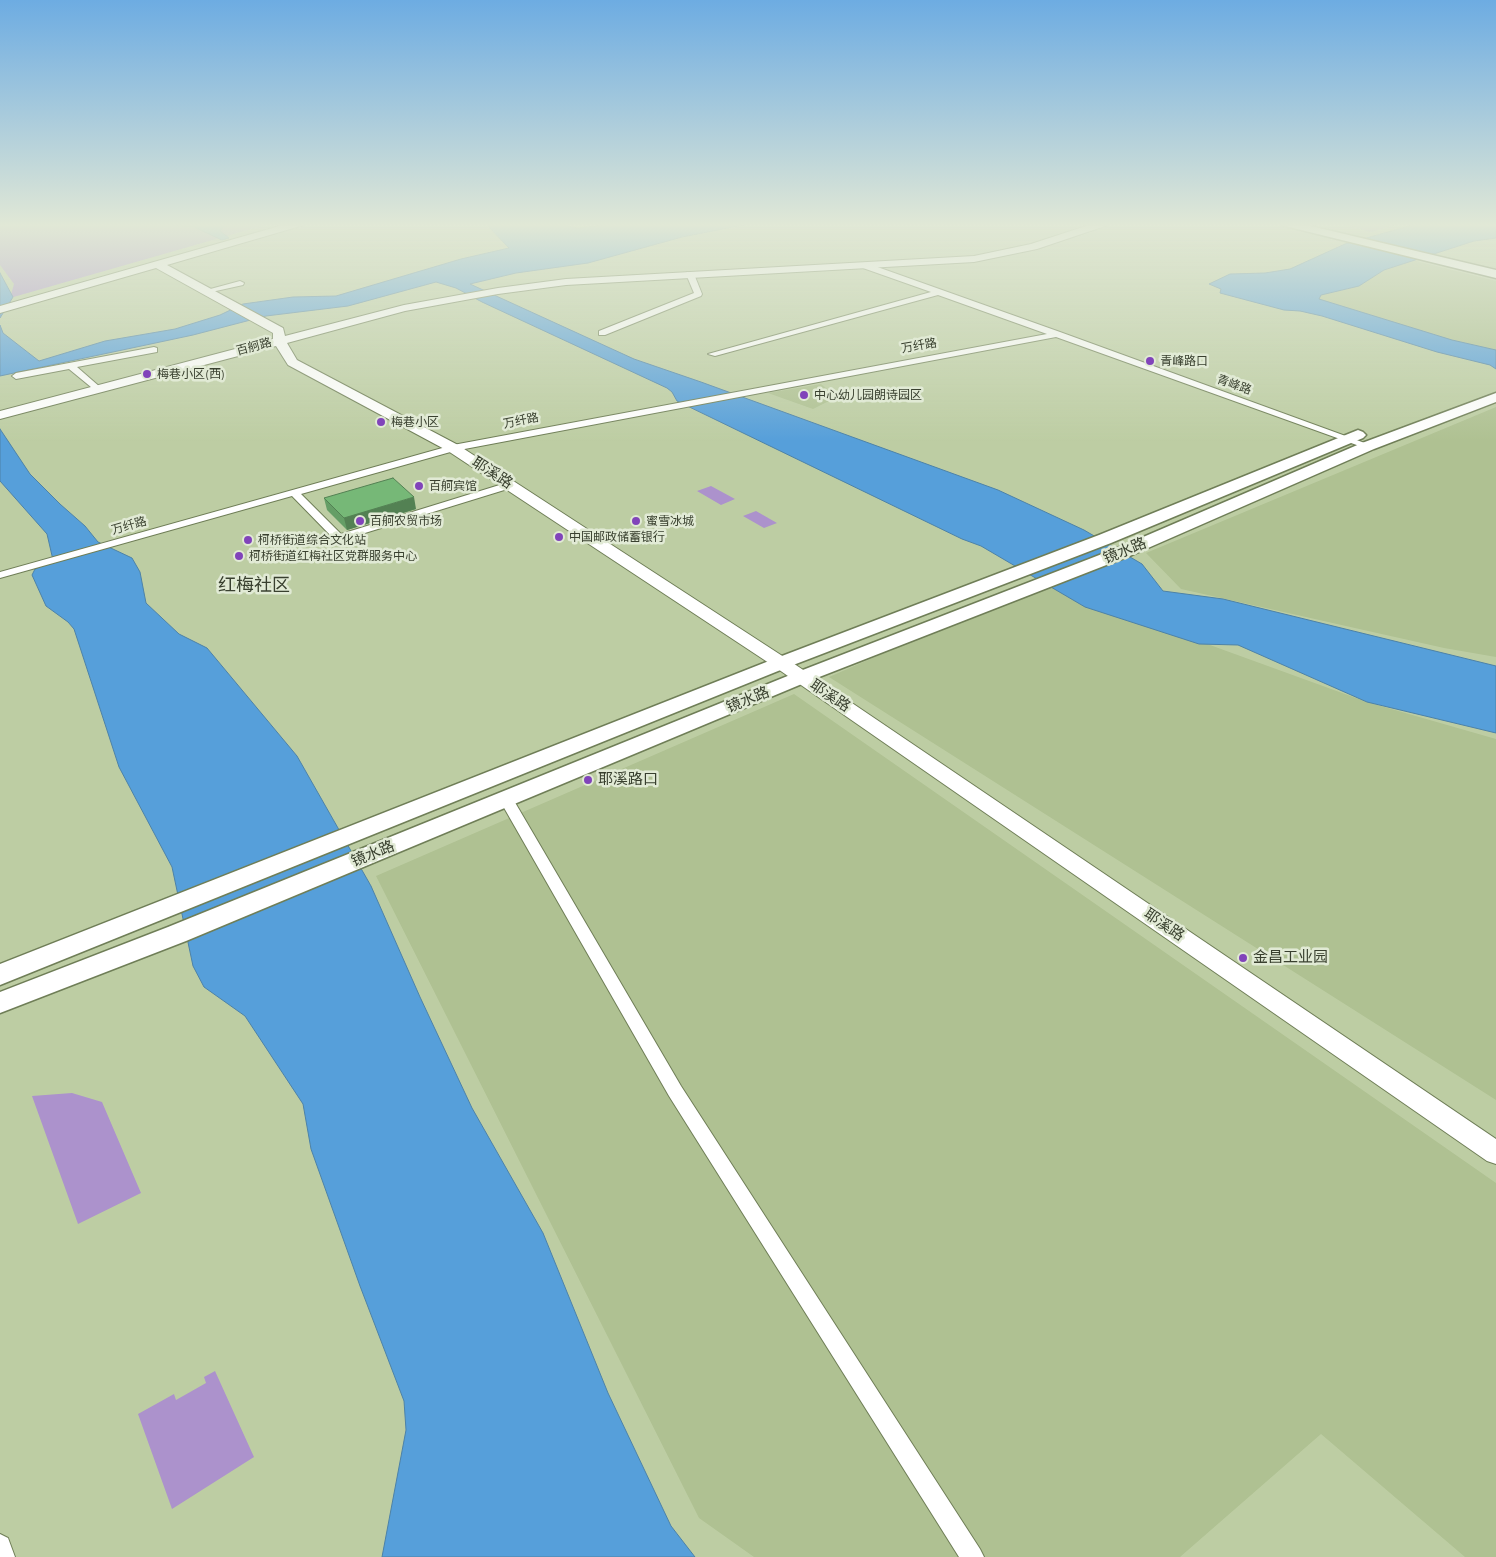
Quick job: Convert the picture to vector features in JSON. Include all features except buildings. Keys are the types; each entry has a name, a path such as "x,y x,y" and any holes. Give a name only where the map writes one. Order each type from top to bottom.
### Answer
{"main road":[{"name":"镜水路","path":"0,975 781,662 1105,539 1347,439 1496,382"},
{"name":"镜水路","path":"0,1003 177,934 802,677 1126,551 1368,446 1496,397"}],"street":[{"path":"0,310 48,296"},
{"name":"耶溪路","path":"215,296 279,331 279,340 292,362 453,448 781,662 1496,1153"},
{"name":"百舸路","path":"0,415 404,308 473,296"},
{"path":"602,333 694,296"},
{"path":"712,354 926,296"},
{"name":"青峰路","path":"949,296 1368,446"},
{"name":"万纤路","path":"0,575 453,448 1057,334"},
{"path":"16,376 154,350"},
{"path":"71,366 97,389"},
{"path":"294,493 338,538 510,485"},
{"path":"506,799 675,1091 972,1557"},
{"path":"0,1546 3,1557"}],"shaded area":[{"path":"1321,296 1496,296 1496,350 1452,340 1318,299"},
{"name":"中心幼儿园朗诗园区","path":"821,384 837,397 813,409 768,393"},
{"path":"1496,407 1496,657 1444,648 1181,589 1146,553"},
{"path":"711,486 735,499 721,505 697,491"},
{"path":"756,511 777,523 764,528 743,516"},
{"path":"1042,584 1367,702 1496,739 1496,1100 829,677"},
{"path":"794,694 1496,1183 1496,1557 1465,1557 1321,1434 1180,1557 754,1557 699,1518 376,876"},
{"path":"72,1093 102,1102 141,1193 78,1224 32,1096"},
{"path":"215,1371 254,1457 172,1509 138,1414 174,1394 176,1400 206,1383 204,1377"}],"water":[{"path":"0,296 12,296 13,297 0,318"},
{"path":"386,296 348,306 266,316 193,335 0,376 0,325 3,333 39,361 105,341 175,329 220,315 243,304 293,297"},
{"path":"470,296 495,296 634,359 998,490 1084,530 1142,564 1163,591 1223,599 1496,666 1496,733 1367,702 1238,645 1199,644 1085,607 981,546 962,539 677,401 672,392 667,388"},
{"path":"1230,296 1321,296 1319,299 1452,340 1496,350 1496,369 1490,365 1437,352 1322,316 1300,311 1284,310"},
{"path":"0,429 30,474 85,526 98,542 132,558 140,572 146,603 179,634 207,648 297,756 371,886 472,1108 543,1233 608,1393 671,1526 695,1557 382,1557 406,1430 404,1401 311,1149 303,1104 245,1016 204,987 193,966 172,867 119,767 74,629 68,622 46,606 32,575 35,569 53,560 47,534 0,481"}],"place":[{"name":"青峰路口","path":"1150,361"},
{"name":"梅巷小区(西)","path":"147,374"},
{"name":"中心幼儿园朗诗园区","path":"804,395"},
{"name":"梅巷小区","path":"381,422"},
{"name":"百舸宾馆","path":"419,486"},
{"name":"百舸农贸市场","path":"360,521"},
{"name":"蜜雪冰城","path":"636,521"},
{"name":"中国邮政储蓄银行","path":"559,537"},
{"name":"柯桥街道综合文化站","path":"248,540"},
{"name":"柯桥街道红梅社区党群服务中心","path":"239,556"},
{"name":"耶溪路口","path":"588,780"},
{"name":"金昌工业园","path":"1243,958"}],"district":[{"name":"红梅社区","path":"254,586"}]}
